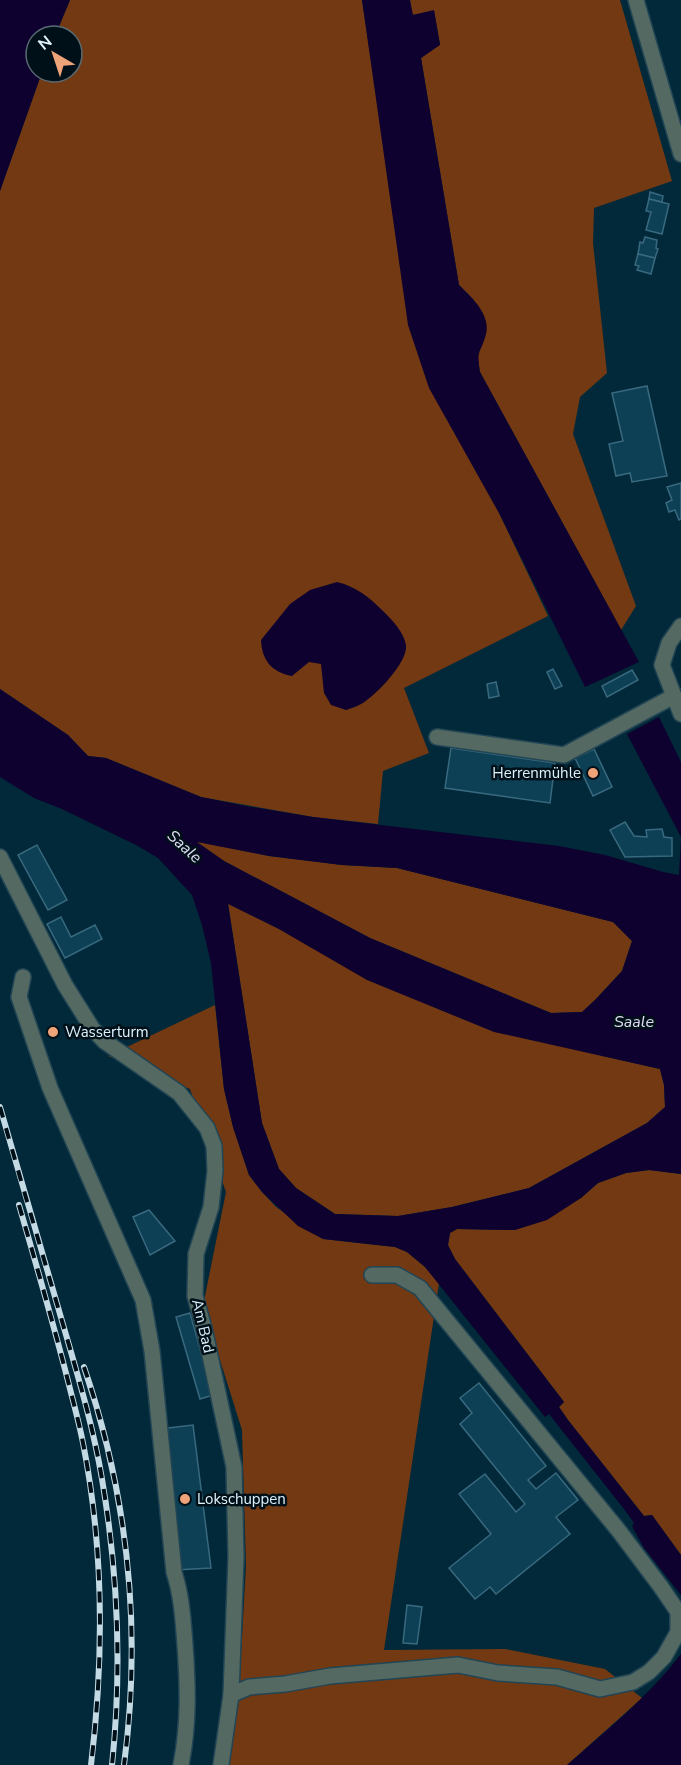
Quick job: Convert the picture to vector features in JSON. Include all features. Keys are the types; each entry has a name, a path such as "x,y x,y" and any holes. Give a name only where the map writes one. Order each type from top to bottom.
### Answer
{"street":[{"path":"636,0 681,154"},
{"path":"681,626 669,643 662,665 681,714"},
{"path":"437,737 564,754 674,696"},
{"name":"Am Bad","path":"0,857 65,985 92,1028 104,1041 179,1093 207,1128 214,1146 215,1171 211,1207 196,1254 195,1296 234,1467 236,1557 231,1695 221,1765"},
{"path":"23,977 19,997 50,1088 143,1300 152,1351 174,1572 182,1596 187,1681 187,1732 181,1765"},
{"path":"231,1695 249,1687 285,1684 330,1676 458,1665 498,1672 557,1677 600,1689 633,1682 649,1672 664,1657 678,1632 678,1612 662,1587 619,1531 420,1288 397,1275 372,1275"}],"shaded area":[{"path":"70,0 362,0 382,134 500,515 548,616 404,688 429,753 383,771 378,824 313,817 201,797 106,758 88,756 68,735 0,689 0,191 38,84 84,84 84,24 60,24"},
{"path":"410,0 620,0 672,181 594,208 593,243 607,373 580,397 573,434 636,606 621,630 480,372 474,300 459,285 421,58 440,44 434,11 412,15"},
{"path":"195,841 269,856 342,865 397,868 613,922 632,941 622,971 582,1012 551,1013 370,938 224,861"},
{"path":"228,903 277,928 582,1051 660,1069 664,1085 665,1107 647,1123 529,1188 452,1207 398,1216 335,1214 296,1188 279,1169 262,1123"},
{"path":"215,1005 224,1089 233,1127 249,1175 262,1192 276,1207 323,1239 395,1247 407,1252 439,1283 384,1650 505,1649 605,1669 642,1698 567,1765 229,1765 239,1690 246,1566 242,1430 203,1306 226,1192 190,1089 108,1056"},
{"path":"649,1170 681,1174 681,1555 652,1515 644,1516 568,1420 559,1407 564,1402 455,1259 448,1245 450,1233 457,1229 515,1230 581,1198 598,1183 626,1173"}],"water":[{"path":"0,0 70,0 60,24 24,24 24,84 38,84 0,191"},
{"path":"362,0 410,0 413,15 434,10 440,45 421,58 459,285 479,306 486,320 486,334 479,355 480,372 639,662 585,687 500,515 429,388 408,325"},
{"path":"337,582 357,590 373,601 397,626 406,645 397,668 376,693 363,703 346,710 331,705 324,693 321,664 309,662 292,676 279,672 266,660 261,640 290,604 310,590"},
{"name":"Saale","path":"0,689 68,735 88,756 106,758 201,797 313,817 559,846 605,855 679,875 681,837 681,1174 649,1170 626,1173 598,1183 581,1198 547,1220 515,1230 457,1229 450,1233 448,1245 455,1259 564,1402 559,1407 568,1420 644,1516 652,1515 681,1555 681,1595 644,1548 632,1526 634,1523 624,1509 549,1414 545,1417 425,1267 407,1252 395,1247 323,1239 298,1226 262,1192 249,1175 233,1127 224,1089 211,963 192,895 158,858 62,809 34,798 0,777","holes":["197,842 269,856 342,865 397,868 613,922 632,941 622,971 582,1012 551,1013 370,938 224,861","228,904 277,928 367,980 494,1032 660,1069 664,1085 665,1107 647,1123 529,1188 452,1207 398,1216 335,1214 296,1188 279,1169 262,1123"]},
{"path":"659,717 681,762 681,837 627,734"},
{"path":"681,1654 681,1765 567,1765 641,1698"}],"building":[{"path":"650,192 663,196 662,202 649,199"},
{"path":"649,199 669,204 662,234 646,230 651,212 646,211"},
{"path":"645,237 657,240 656,248 658,249 655,258 638,254 640,242 643,243"},
{"path":"638,254 655,258 651,274 637,270 639,266 635,265"},
{"path":"647,386 667,476 632,482 630,473 616,476 609,444 623,441 612,393"},
{"path":"681,483 681,519 679,520 675,510 669,512 666,503 672,500 667,487"},
{"path":"553,669 562,686 555,689 547,672"},
{"path":"632,670 638,680 607,697 602,686"},
{"path":"496,682 499,696 489,698 487,684"},
{"path":"451,748 555,763 550,803 445,788"},
{"name":"Herrenmühle","path":"594,749 612,787 593,796 575,758"},
{"path":"625,822 634,836 647,837 646,830 662,829 664,837 672,838 672,856 625,857 610,830"},
{"path":"37,845 67,900 48,910 18,855"},
{"path":"61,917 71,937 95,925 102,939 65,958 47,924"},
{"path":"149,1210 175,1241 150,1255 133,1217"},
{"path":"190,1313 213,1395 200,1399 176,1317"},
{"path":"479,1383 546,1466 528,1480 536,1489 556,1473 578,1500 556,1517 570,1534 496,1594 490,1587 475,1599 449,1568 491,1534 459,1494 485,1474 516,1512 525,1504 460,1424 472,1413 460,1398"},
{"name":"Lokschuppen","path":"193,1425 211,1568 175,1570 160,1429"},
{"path":"407,1605 422,1607 417,1644 403,1643"}],"railway":[{"path":"0,1107 79,1380 102,1479 112,1550 117,1622 117,1693 112,1765"},
{"path":"19,1205 76,1412 90,1483 100,1604 98,1684 91,1765"},
{"path":"84,1367 111,1465 121,1514 127,1564 132,1664 124,1765"}],"place":[{"name":"Herrenmühle","path":"593,773"},
{"name":"Wasserturm","path":"53,1032"},
{"name":"Lokschuppen","path":"185,1499"}]}
